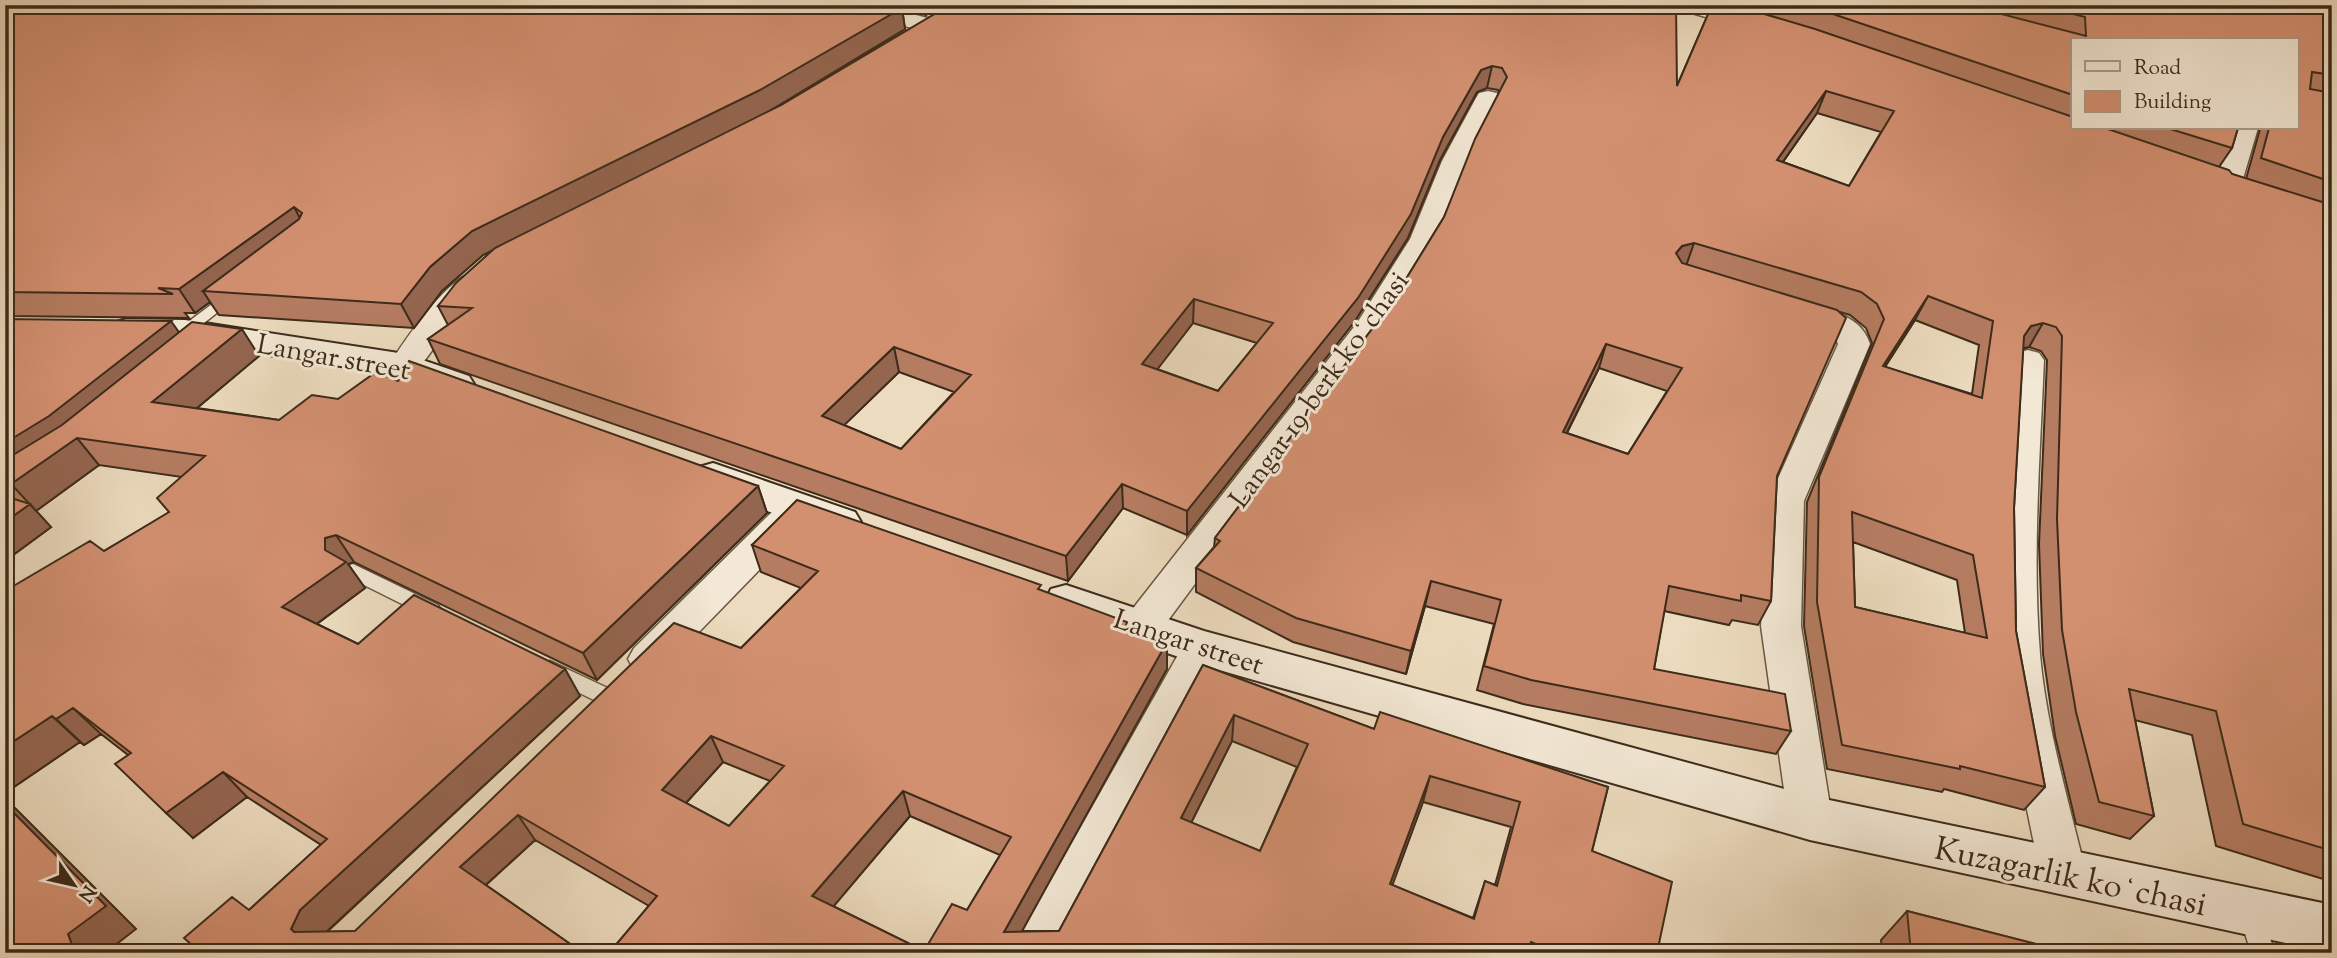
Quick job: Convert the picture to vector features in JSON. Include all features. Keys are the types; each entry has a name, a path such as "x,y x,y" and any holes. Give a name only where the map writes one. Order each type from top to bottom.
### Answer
{"street":[{"path":"851,5 940,19 895,48"},
{"path":"1690,5 1777,32"},
{"name":"Langar 19-berk koʻchasi","path":"1141,627 1369,328 1424,239 1455,161 1488,98"},
{"path":"2227,189 2244,130"},
{"path":"2202,180 2253,198"},
{"path":"405,365 455,299 494,263"},
{"path":"1762,301 1839,325 1853,337 1854,344 1786,500 1781,626 1810,818"},
{"name":"Langar street","path":"88,330 197,339 405,365 495,399"},
{"path":"2028,360 2018,533 2020,655 2039,766 2063,873"},
{"path":"673,463 878,535"},
{"path":"580,726 799,507"},
{"name":"Langar street","path":"1036,590 1202,648 1810,818"},
{"path":"1034,953 1202,648"},
{"name":"Kuzagarlik koʻchasi","path":"1810,818 2063,873 2257,933 2332,930"}],"lane":[{"path":"197,339 240,288"},
{"path":"353,571 450,619"},
{"path":"536,662 609,698"}],"building":[{"path":"5,5 892,5 902,8 760,90 472,231 430,267 401,304 203,291 299,219 302,213 294,207 179,289 158,288 173,294 5,292"},
{"path":"946,5 1676,5 1677,86 1712,5 1734,5 1815,29 2071,116 2071,130 2111,130 2229,170 2232,174 2332,205 2332,851 2243,824 2216,711 2129,689 2154,816 2099,802 2076,712 2062,630 2057,519 2062,336 2056,327 2043,323 2031,326 2024,336 2014,508 2016,631 2045,787 1960,766 1960,769 1842,745 1817,602 1819,477 1884,319 1877,304 1861,292 1694,243 1682,246 1676,253 1682,263 1837,310 1846,318 1777,476 1771,601 1741,595 1741,601 1669,586 1654,669 1785,694 1791,731 1531,680 1484,666 1501,600 1431,581 1411,651 1296,618 1196,568 1220,541 1215,538 1390,305 1444,217 1475,139 1507,77 1502,68 1492,66 1481,70 1443,137 1411,214 1358,298 1187,511 1122,484 1066,556 428,339 472,308 438,306 456,283 495,248 781,105","holes":["1826,91 1894,111 1849,186 1777,160","1928,296 1993,321 1982,398 1883,366","1194,299 1273,323 1218,391 1142,364","1606,344 1682,368 1628,454 1563,432","894,347 971,375 901,449 822,416","1852,512 1973,555 1987,638 1855,607"]},
{"path":"1802,5 1997,5 2001,14 2086,36 2085,17 2039,5 2332,5 2332,75 2312,72 2310,89 2332,93 2332,182 2261,158 2268,130 2298,130 2298,38 2071,38 2071,94"},
{"path":"2174,130 2237,130 2232,148"},
{"path":"5,319 171,321 49,416 5,443"},
{"path":"192,322 242,329 152,402 279,420 312,395 338,399 376,372 398,381 409,361 758,486 583,653 336,535 325,538 325,550 346,562 282,607 358,644 414,595 565,669 300,910 291,929 294,932 355,931 674,623 741,648 818,571 752,545 797,500 1041,585 1038,589 1127,622 1125,629 1167,642 1004,932 1059,931 1203,665 1374,729 1380,712 1608,787 1592,851 1672,882 1657,953 1559,953 1531,942 1527,953 693,953 683,946 677,953 609,953 657,896 518,815 460,867 583,953 201,953 184,938 232,897 249,910 327,839 223,772 166,813 115,764 131,753 73,708 56,719 52,716 5,747 5,591 90,541 104,551 169,512 157,498 205,456 77,438 11,484 5,481 5,460 62,425","holes":["1234,715 1308,744 1260,851 1181,818","711,736 784,766 729,826 662,790","1430,776 1520,802 1497,886 1485,881 1474,919 1390,884","903,791 1011,837 967,910 952,904 924,951 812,896"]},
{"path":"5,496 30,504 5,522"},
{"path":"5,804 106,906 68,934 75,953 5,953"},
{"path":"1907,911 2071,953 1911,953"}]}
